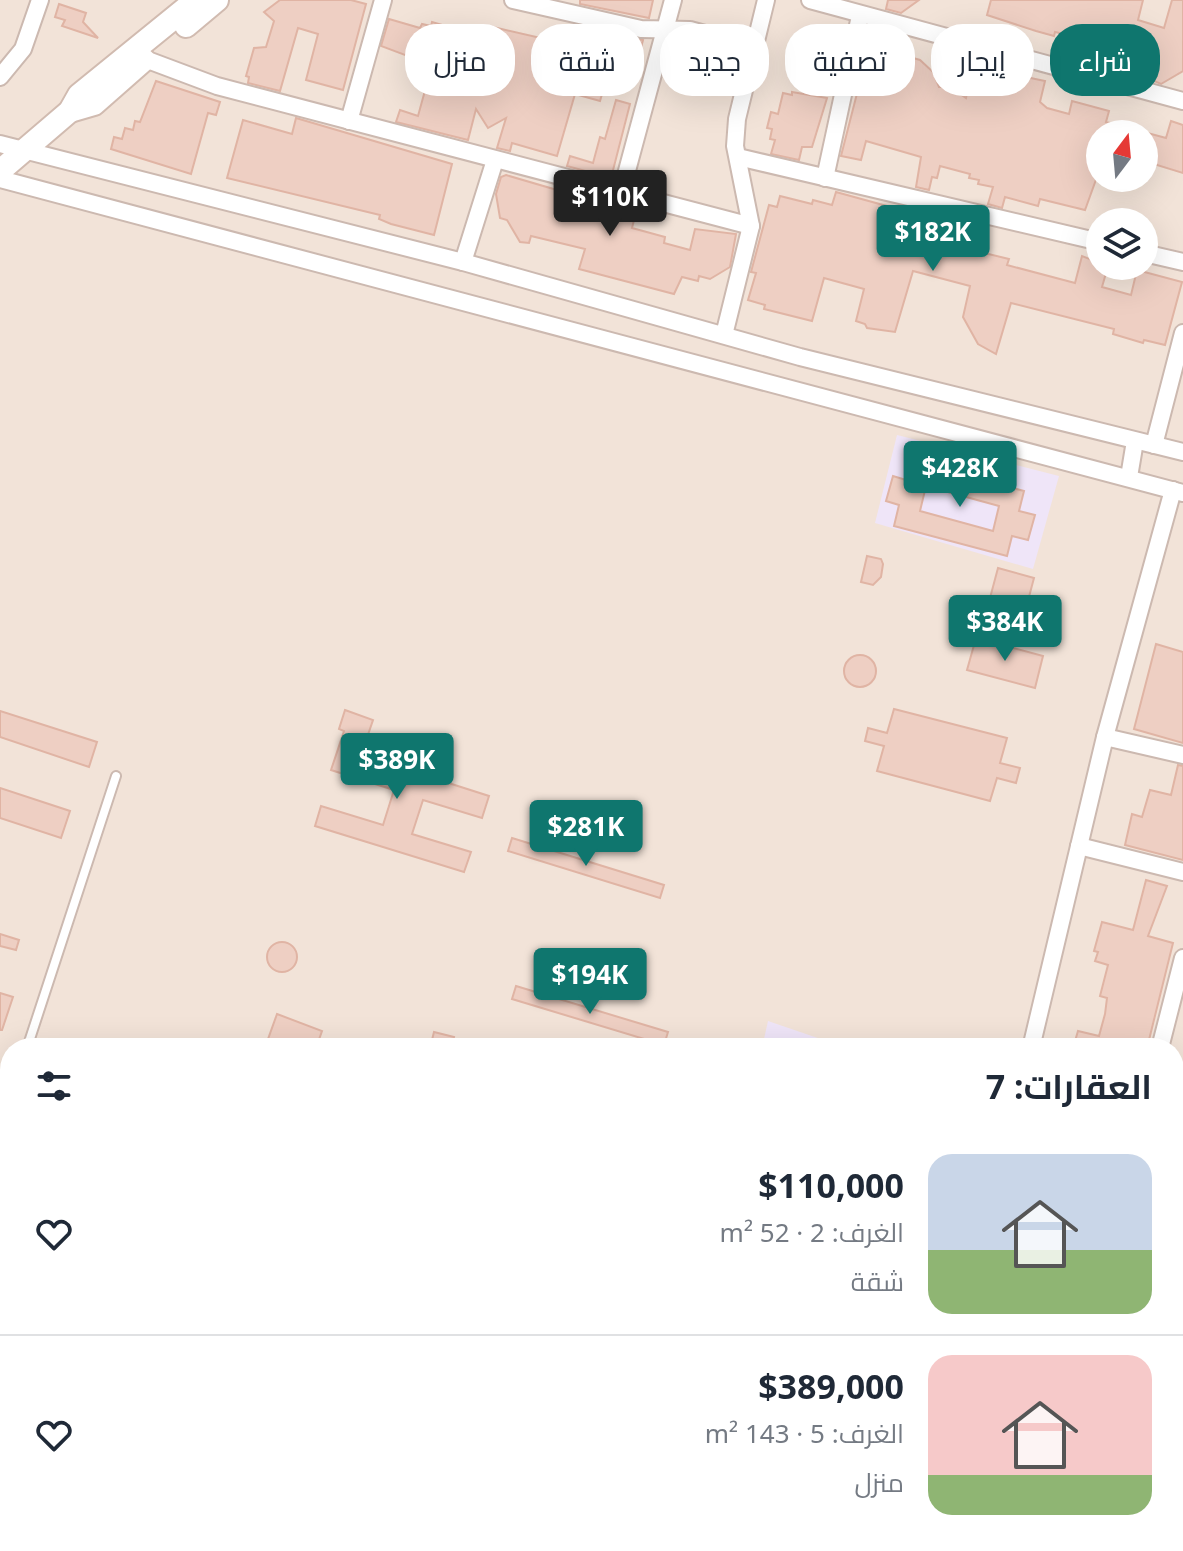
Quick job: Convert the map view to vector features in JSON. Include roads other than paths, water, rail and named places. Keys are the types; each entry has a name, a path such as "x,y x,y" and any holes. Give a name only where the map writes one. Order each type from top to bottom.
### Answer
{"main road":[{"path":"0,171 70,111 79,95 196,0"},
{"path":"70,111 94,104 217,0"}],"street":[{"path":"0,77 23,49 40,0"},
{"path":"349,121 383,0"},
{"path":"513,0 641,29 660,28"},
{"path":"666,24 673,0"},
{"path":"759,24 766,0"},
{"path":"810,0 1183,101"},
{"path":"825,178 860,16"},
{"path":"621,193 660,47"},
{"path":"145,59 181,76 751,226"},
{"path":"724,335 751,226 738,157 737,119 742,96"},
{"path":"0,144 463,262 724,335 1183,452"},
{"path":"738,157 1086,239"},
{"path":"463,262 495,160"},
{"path":"0,179 245,247 1178,491 1105,737 1033,1038"},
{"path":"1158,256 1183,262"},
{"path":"1154,445 1183,333"},
{"path":"1129,477 1135,441"},
{"path":"1105,737 1183,755"},
{"path":"1079,846 1183,872"},
{"path":"1163,1038 1179,988 1183,958"}],"lane":[{"path":"30,1038 116,776"}]}
